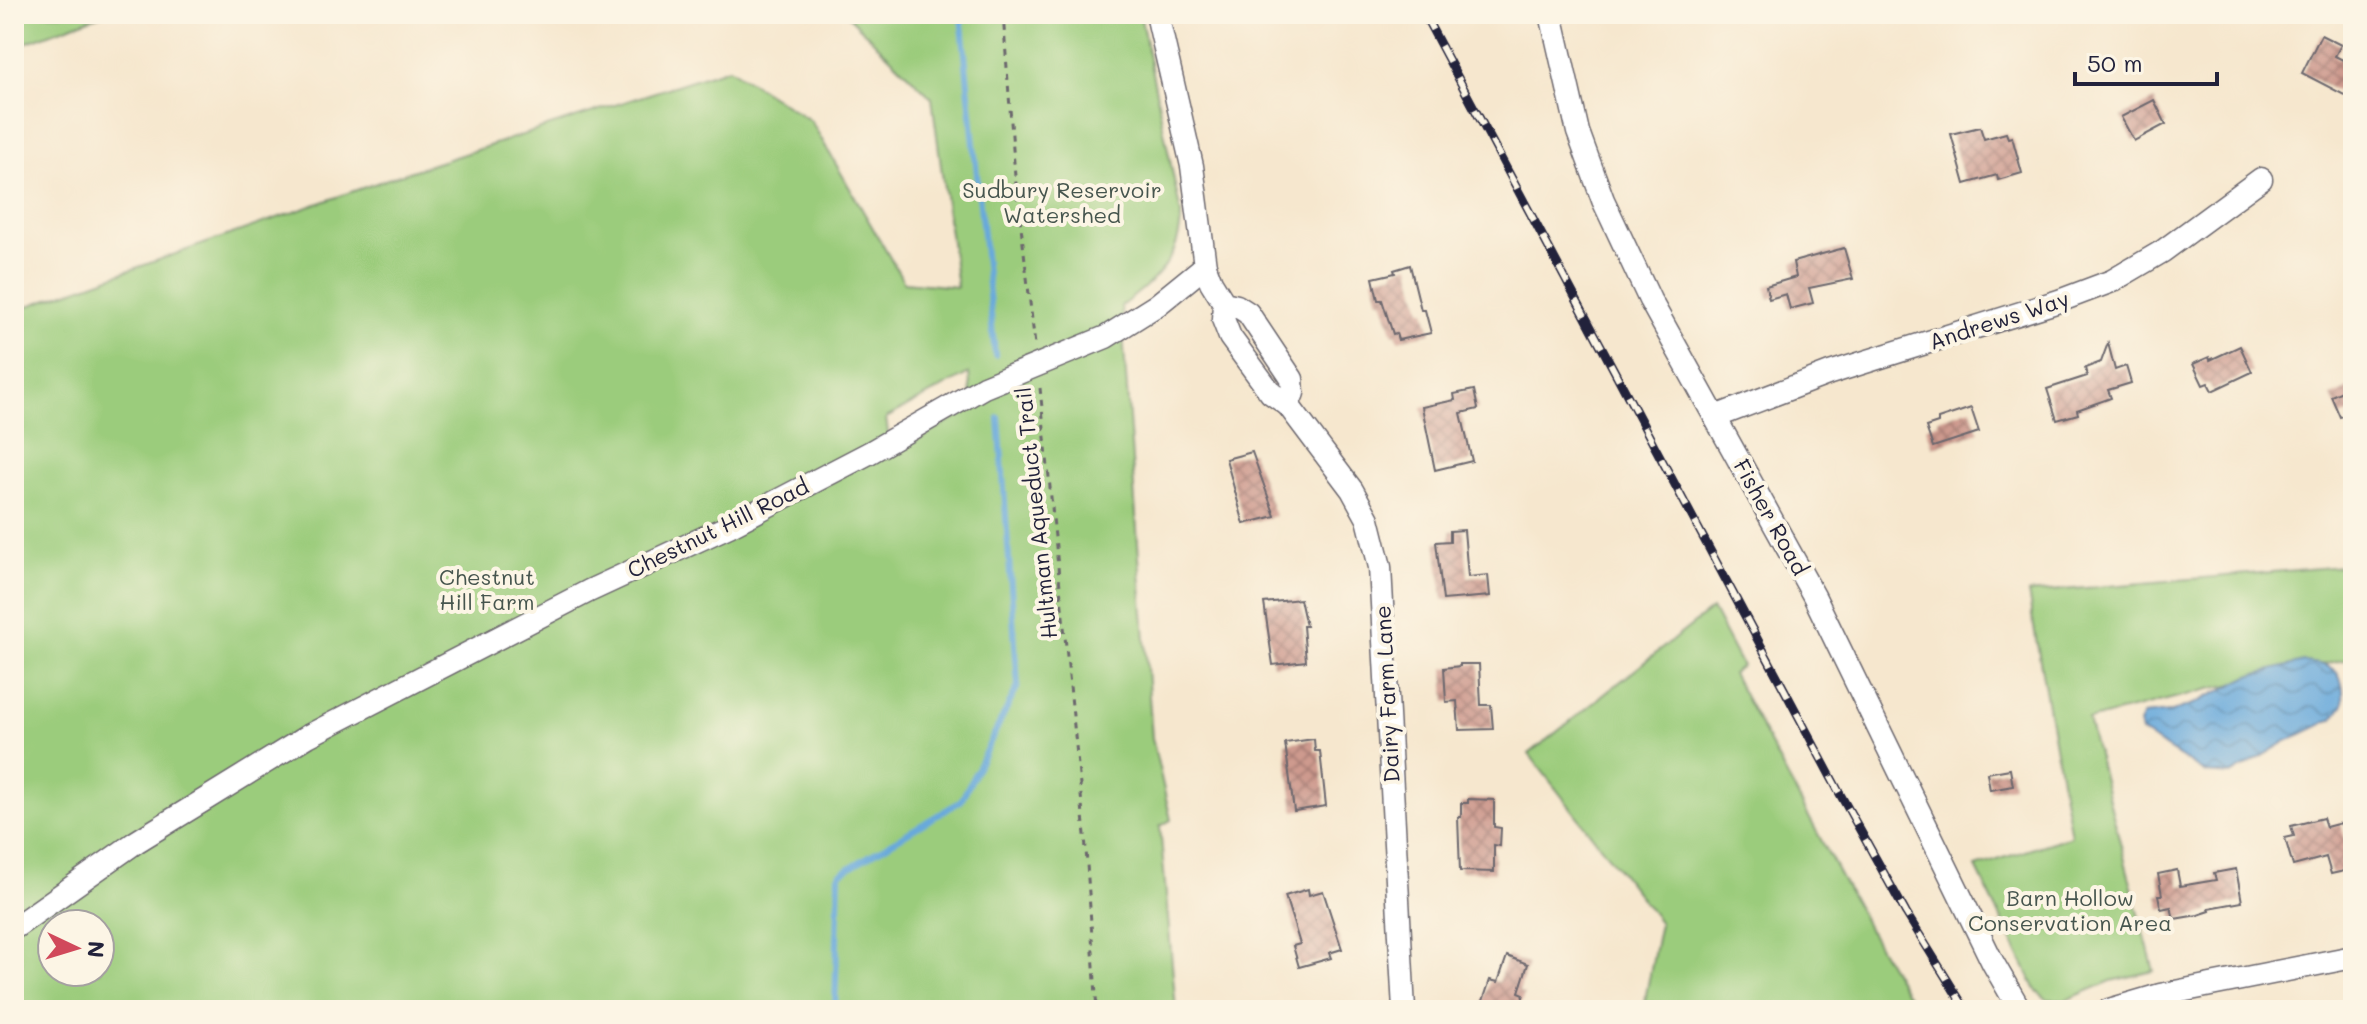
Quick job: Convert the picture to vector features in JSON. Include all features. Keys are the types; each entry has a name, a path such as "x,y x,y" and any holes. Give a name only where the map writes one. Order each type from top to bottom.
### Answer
{"street":[{"path":"1157,14 1194,177 1205,266"},
{"name":"Fisher Road","path":"1551,14 1578,132 1603,200 1650,300 1814,596 1993,963 2020,1010"},
{"name":"Andrews Way","path":"1715,417 1830,373 2088,292 2163,251 2261,179"},
{"name":"Chestnut Hill Road","path":"14,928 136,842 308,736 589,591 743,518 869,453 984,387 1106,337 1157,305 1205,266"},
{"name":"Dairy Farm Lane","path":"1205,266 1224,303 1223,319 1230,337 1271,393 1288,405 1352,490 1368,519 1380,567 1404,1010"},
{"path":"2109,1010 2160,995 2353,957"}],"path":[{"name":"Hultman Aqueduct Trail","path":"1003,14 1015,176 1085,835 1097,1010"}],"green space":[{"path":"14,14 103,14 14,47"},
{"name":"Chestnut Hill Farm","path":"846,14 1140,14 1181,214 1176,244 1164,268 1121,306 1152,738 1171,820 1160,826 1176,1010 14,1010 14,311 399,175 729,68 811,121 904,282 957,287 932,98","holes":["969,373 972,409 891,455 886,418"]},
{"name":"Barn Hollow Conservation Area","path":"2353,565 2353,658 2088,720 2154,971 2111,981 2064,1001 2047,999 2036,990 1976,867 2071,836 2028,593"},
{"path":"1712,609 1742,666 1732,673 1873,937 1916,1010 1643,1010 1660,923 1529,754"}],"water":[{"path":"2303,662 2323,665 2336,672 2342,684 2343,705 2333,719 2287,741 2231,775 2206,773 2141,732 2139,724 2143,715 2170,712 2196,703 2249,676"}],"building":[{"path":"2321,35 2341,45 2335,56 2353,65 2353,88 2348,97 2302,73"},
{"path":"2154,100 2166,124 2134,141 2121,117"},
{"path":"1980,127 1984,139 2006,133 2008,138 2012,137 2022,173 1998,180 1997,175 1965,184 1951,134"},
{"path":"1844,248 1853,279 1809,288 1813,303 1790,309 1786,294 1769,299 1766,286 1796,277 1793,262"},
{"path":"1410,265 1421,310 1425,310 1431,333 1398,340 1396,333 1393,334 1382,300 1378,300 1373,278 1395,273 1394,270"},
{"path":"2108,343 2115,370 2126,366 2131,383 2108,390 2111,398 2057,420 2047,389 2087,376 2085,368 2101,362"},
{"path":"2240,346 2252,372 2212,391 2208,383 2203,385 2193,364"},
{"path":"2353,386 2353,412 2340,417 2331,396"},
{"path":"1474,390 1478,409 1461,413 1472,461 1435,470 1422,407 1455,400 1454,394"},
{"path":"1971,408 1979,432 1933,447 1926,427 1938,423 1938,419"},
{"path":"1252,452 1275,516 1244,524 1226,459"},
{"path":"1464,530 1468,577 1488,575 1490,596 1443,600 1436,542 1450,541 1450,531"},
{"path":"1300,599 1306,626 1303,626 1306,661 1273,665 1264,603"},
{"path":"1479,664 1481,705 1491,705 1493,729 1459,730 1457,701 1446,702 1444,668"},
{"path":"1314,739 1315,751 1320,751 1326,806 1294,811 1285,743"},
{"path":"2010,769 2013,786 1990,790 1987,773"},
{"path":"1468,799 1494,800 1494,827 1501,828 1500,846 1494,845 1494,872 1460,871 1458,817 1461,817 1461,803 1468,803"},
{"path":"2323,818 2326,827 2341,823 2353,869 2331,874 2326,857 2293,866 2285,838 2294,836 2291,826"},
{"path":"2236,869 2242,902 2174,919 2171,907 2161,909 2158,874 2177,870 2180,886 2216,880 2214,873"},
{"path":"1308,889 1309,895 1323,891 1342,949 1329,953 1331,958 1299,967 1293,946 1300,944 1285,896"},
{"path":"1507,956 1528,964 1519,992 1524,994 1519,1010 1484,1010 1482,1004 1490,980 1498,982"}],"waterway":[{"path":"961,14 995,355"},
{"path":"835,1010 839,874 961,801 1018,686 999,418"}],"railway":[{"path":"1424,14 1840,794 1906,913 1966,1010"}],"park label":[{"name":"Sudbury Reservoir Watershed","path":"1062,202"}]}
